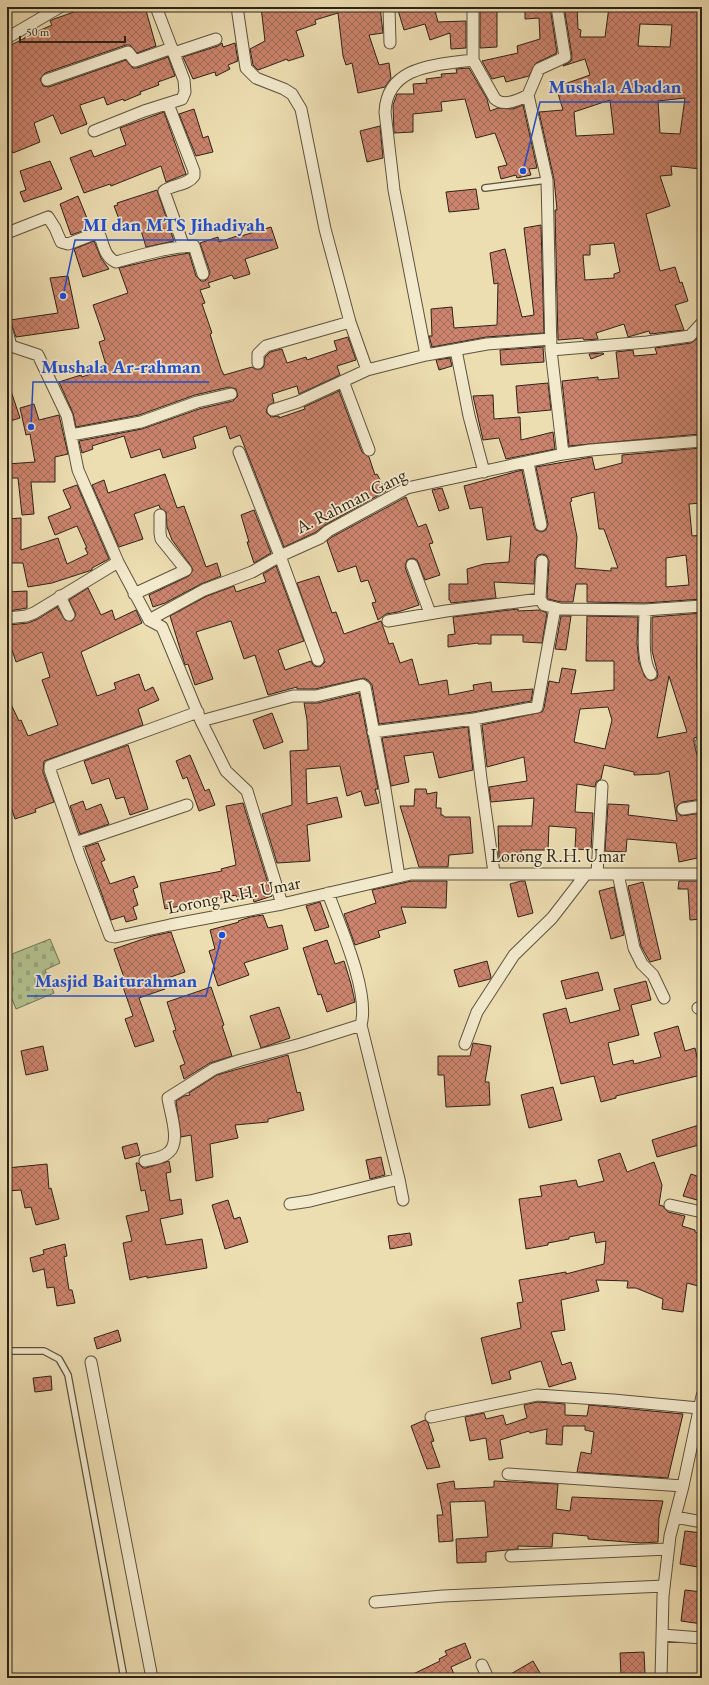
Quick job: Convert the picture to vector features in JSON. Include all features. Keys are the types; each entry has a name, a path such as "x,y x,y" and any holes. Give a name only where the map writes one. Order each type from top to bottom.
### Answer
{"street":[{"path":"7,38 60,7"},
{"path":"94,132 122,119 182,99 185,92 184,80 156,7"},
{"path":"237,7 246,68 256,78 284,89 292,94 301,109 325,229 350,322 366,370"},
{"path":"389,7 390,43"},
{"path":"473,7 473,60 494,99 501,103 515,101 528,95"},
{"path":"557,7 565,57 539,69 528,95 547,180 551,344 563,454"},
{"path":"47,80 128,52 135,62 216,39"},
{"path":"426,355 394,190 385,100 388,92 409,72 427,66 473,60"},
{"path":"168,104 194,171 194,176 190,181 168,189 164,192 184,247"},
{"path":"7,232 48,217 53,223 59,239 63,244 68,244 94,234 100,236 107,255 110,259 116,262 143,254 194,246 203,274"},
{"path":"258,363 258,354 266,346 309,335 350,322"},
{"path":"273,410 298,402 366,370 426,355 487,344 647,342 690,336 702,324"},
{"path":"7,331 9,346 36,354 43,364 67,416 78,470 118,562 149,620 162,628 200,717 226,771 247,791 282,904"},
{"path":"456,350 469,416 484,472"},
{"path":"344,381 369,450"},
{"path":"71,435 140,422 197,402 231,394"},
{"name":"A. Rahman Gang","path":"149,620 204,590 252,572 280,556 320,538 328,531 406,488 528,463 563,454 591,450 702,441"},
{"path":"239,452 280,556 318,660"},
{"path":"528,463 541,525"},
{"path":"134,594 186,570 161,540 160,515"},
{"path":"542,561 540,599 544,605 555,608 645,610 702,606"},
{"path":"7,618 26,616 118,562"},
{"path":"412,565 430,614"},
{"path":"60,596 69,615"},
{"path":"388,621 540,599"},
{"path":"374,732 474,719 537,707 555,608"},
{"path":"645,610 645,659 647,669 651,674"},
{"path":"200,717 294,696 316,696 362,685 365,688 374,732 399,876"},
{"name":"Lorong R.H. Umar","path":"200,717 51,765 50,770 75,843 108,934 112,936 282,904 411,874 702,874"},
{"path":"474,719 494,873"},
{"path":"465,1044 477,1012 514,955 552,918 591,874 602,786"},
{"path":"75,843 187,805"},
{"path":"683,809 702,806"},
{"path":"618,874 634,948 642,964 653,975 664,998"},
{"path":"328,893 358,984 363,1011 361,1025 403,1200"},
{"path":"145,1161 159,1158 169,1153 174,1146 175,1138 168,1098 214,1069 241,1060 302,1044 361,1025"},
{"path":"290,1204 310,1201 399,1179"},
{"path":"670,1205 702,1212"},
{"path":"91,1362 152,1678"},
{"path":"430,1417 537,1395 699,1408"},
{"path":"662,1678 664,1586 668,1549 702,1396"},
{"path":"508,1474 683,1486"},
{"path":"675,1517 702,1522"},
{"path":"511,1556 668,1549"},
{"path":"375,1602 443,1596 664,1586"},
{"path":"662,1635 702,1638"},
{"path":"482,1665 488,1678"}],"lane":[{"path":"485,188 547,180"},
{"path":"7,1351 44,1351 59,1359 68,1375 124,1678"}],"green space":[{"path":"50,939 60,963 45,970 54,993 16,1009 7,986 7,956"}],"building":[{"path":"72,7 145,7 156,46 137,53 130,45 126,45 45,73 40,79 43,86 49,87 126,60 133,68 137,68 168,57 175,76 158,82 159,85 140,92 141,94 124,101 123,99 107,105 104,97 80,105 87,124 61,134 53,115 34,123 40,142 13,153 11,149 7,150 7,47 52,25 50,21 74,12"},
{"path":"261,7 380,7 383,33 369,35 379,65 389,63 391,78 385,87 358,93 352,63 346,65 343,56 338,13 315,20 316,24 296,31 304,56 288,61 287,59 258,70 253,65 250,49 265,41"},
{"path":"397,7 434,7 438,22 466,21 466,48 451,49 450,33 430,40 425,24 404,30"},
{"path":"480,7 497,7 497,47 480,48"},
{"path":"525,7 550,7 557,53 536,63 529,76 506,82 504,76 492,79 482,61 518,53 517,46 540,39 539,18 525,19"},
{"path":"564,7 577,7 578,29 581,30 580,37 605,37 609,7 702,7 702,169 671,166 672,175 660,176 670,206 646,214 660,271 675,267 680,283 682,282 688,301 675,305 684,330 650,334 649,331 628,337 624,324 596,333 598,339 584,340 583,338 558,340 555,210 557,210 554,179 539,112 563,110 556,87 590,75 585,59 563,66 571,61 572,56","holes":["640,24 672,25 670,47 638,46","685,98 680,134 660,133 658,101","610,100 614,134 576,136 574,112","614,243 620,272 614,274 614,278 585,280 583,255 590,255 590,245"]},
{"path":"222,43 223,47 235,43 238,61 228,65 230,69 216,76 215,72 193,79 183,57 218,46"},
{"path":"469,68 487,99 490,111 498,108 513,109 523,105 537,168 529,169 531,175 517,178 516,175 501,179 498,167 507,165 495,133 476,138 465,99 441,102 442,111 413,114 413,132 394,133 393,105 397,94 414,94 413,84 427,83 426,79 442,77 441,74 457,73 456,69"},
{"path":"194,109 203,138 208,136 213,152 196,156 179,114"},
{"path":"164,112 186,174 166,182 161,166 111,186 110,184 84,193 70,158 91,150 94,157 126,145 120,128"},
{"path":"380,126 383,158 367,162 360,131"},
{"path":"50,161 62,189 24,202 20,192 26,190 20,171"},
{"path":"476,189 479,209 449,212 446,192"},
{"path":"157,190 174,241 146,247 140,227 124,232 114,206 118,205 117,203"},
{"path":"78,196 91,228 71,235 60,204"},
{"path":"541,225 544,333 486,337 432,347 429,336 432,336 431,309 452,307 454,328 497,325 498,283 494,284 490,253 505,249 522,317 534,315 524,228"},
{"path":"271,227 278,248 245,259 250,274 234,279 232,275 208,283 210,287 200,290 205,303 202,304 212,333 210,334 221,369 224,375 252,367 255,369 261,369 264,366 265,357 270,352 282,349 287,363 306,357 307,360 337,350 334,341 348,337 356,360 337,366 340,375 299,394 297,386 272,394 274,402 268,406 266,412 271,417 279,416 279,418 305,409 304,407 339,391 362,452 369,457 375,475 377,474 386,491 325,525 316,532 284,547 240,435 230,439 226,426 193,437 196,448 163,458 160,449 131,458 124,436 92,446 93,449 82,453 79,441 142,429 199,409 233,401 238,396 236,389 229,387 195,395 139,415 76,427 73,413 59,382 81,375 82,377 107,368 99,342 105,340 93,305 128,293 119,268 189,253 196,276 201,281 205,281 210,272 200,243 218,237 219,242"},
{"path":"94,241 101,258 109,269 83,277 74,249"},
{"path":"68,276 79,328 16,337 10,320 58,313 50,278"},
{"path":"701,338 702,432 699,432 700,434 569,446 562,381 598,377 598,380 619,378 616,352 633,350 634,356 657,354 655,348 691,343"},
{"path":"543,347 544,362 501,365 500,350"},
{"path":"589,354 604,354 591,359"},
{"path":"450,358 452,366 439,370 436,360"},
{"path":"548,383 551,410 518,413 516,386"},
{"path":"7,385 9,385 20,418 7,422"},
{"path":"493,395 494,419 520,417 521,440 553,432 555,449 506,459 499,438 483,440 473,396"},
{"path":"34,404 39,420 59,415 68,454 55,457 55,482 31,482 34,514 22,515 18,478 7,478 7,464 35,462 30,434 26,435 20,408"},
{"path":"701,448 702,480 699,480 701,503 689,504 692,536 702,535 702,599 645,603 587,602 587,584 576,584 573,602 561,602 548,599 549,561 546,555 542,554 538,555 535,560 534,584 494,582 496,598 451,603 449,600 449,584 468,584 467,569 484,564 509,562 511,536 487,540 482,507 470,509 464,486 522,470 534,526 536,530 542,532 546,530 548,524 536,467 592,457 595,470 622,463 622,455","holes":["594,492 599,529 604,529 618,568 611,568 611,571 575,568 577,537 570,502 572,501 571,498","686,555 689,585 666,587 666,558"]},
{"path":"165,474 177,508 184,506 206,567 217,563 221,576 201,584 165,603 153,607 149,595 189,576 193,570 172,540 167,527 166,512 160,508 159,505 134,514 143,539 119,547 92,485 104,480 108,493"},
{"path":"77,485 109,559 92,568 92,570 52,583 28,587 23,563 8,563 8,519 21,518 21,550 58,538 67,564 88,554 85,548 87,548 77,526 55,535 48,517 71,508 63,490"},
{"path":"442,488 449,508 439,511 432,490"},
{"path":"406,497 418,527 426,524 433,543 429,544 440,575 425,580 417,560 413,558 407,560 405,567 419,605 398,612 386,614 378,620 372,603 376,602 368,580 361,582 356,566 338,572 327,541"},
{"path":"254,510 271,553 254,563 247,542 249,542 241,515"},
{"path":"276,566 304,641 278,650 285,670 311,661 314,666 320,667 325,662 297,583 319,576 332,613 336,612 344,634 381,621 389,644 393,643 400,663 412,659 419,685 447,680 449,695 474,690 473,685 491,682 492,692 533,689 531,701 473,712 379,724 372,685 364,678 315,689 297,689 297,687 268,695 255,655 244,659 231,621 196,632 213,679 195,685 188,664 185,665 170,616 207,596 234,586 236,592 266,582 263,574"},
{"path":"88,588 101,615 112,610 115,620 136,610 142,623 81,652 97,696 116,689 114,683 139,674 145,691 153,687 159,700 138,709 143,725 44,761 43,772 54,802 35,809 36,812 15,819 7,795 7,788 12,787 7,771 7,696 19,721 21,720 28,736 58,725 42,680 50,677 42,652 16,662 12,650 7,651 7,632 10,631 9,625 28,623 38,619 57,607 65,620 72,621 76,615 69,600"},
{"path":"27,591 27,608 9,611 8,592"},
{"path":"518,609 518,611 540,610 547,613 542,643 523,642 523,635 491,635 491,644 478,643 448,647 448,635 455,634 453,617"},
{"path":"702,613 702,645 697,645 697,670 699,670 698,678 702,689 702,736 694,738 694,743 702,774 702,799 682,802 677,806 676,810 681,816 702,813 702,857 679,862 676,843 627,839 626,852 605,851 608,804 629,805 628,815 677,821 669,771 659,774 634,775 634,772 604,765 601,779 596,782 595,787 577,784 575,812 593,813 591,850 575,849 576,828 549,826 548,850 521,850 521,859 499,859 498,826 532,826 534,798 491,802 489,787 527,781 524,757 487,767 482,725 542,712 549,681 559,683 562,668 576,670 571,694 614,690 614,661 586,661 587,616 638,617 637,643 639,662 645,677 651,681 657,678 658,674 652,651 652,617","holes":["669,676 687,732 657,738","608,707 612,720 605,749 574,742 580,709"]},
{"path":"561,616 571,616 566,650 555,649"},
{"path":"359,693 378,789 375,789 379,803 365,806 361,791 347,796 340,766 306,769 307,804 337,797 342,817 307,825 310,861 277,863 262,814 292,805 290,751 308,750 307,720 304,703 318,703"},
{"path":"272,713 283,742 264,749 253,720"},
{"path":"468,727 473,770 439,778 433,752 404,756 409,782 391,786 382,738"},
{"path":"128,745 148,809 130,815 124,797 116,799 109,778 92,784 84,761"},
{"path":"190,755 205,791 209,789 215,805 199,811 187,777 183,779 176,761"},
{"path":"415,789 426,789 427,794 437,792 436,808 441,808 441,815 444,817 470,817 473,853 449,855 448,867 419,867 400,806 414,806"},
{"path":"83,801 86,810 101,804 109,824 80,834 70,806"},
{"path":"243,803 272,896 254,902 252,895 237,899 236,895 165,909 160,883 222,871 221,869 236,865 226,806"},
{"path":"98,843 105,860 101,862 110,884 134,876 138,887 133,889 138,905 133,907 137,919 126,922 124,916 111,920 85,847"},
{"path":"412,881 447,881 446,908 401,907 406,923 378,931 380,937 355,945 344,914 376,903 372,890"},
{"path":"525,881 533,913 518,917 510,884"},
{"path":"679,881 702,881 702,919 690,920 688,889 678,889"},
{"path":"643,882 661,959 650,962 641,946 628,886"},
{"path":"614,887 624,935 611,939 599,891"},
{"path":"320,902 329,927 315,931 306,906"},
{"path":"263,915 268,928 282,925 288,949 244,963 249,975 218,986 209,951 215,949 210,930 239,922 238,921 250,917"},
{"path":"171,932 185,972 162,980 165,989 139,998 154,1041 135,1047 125,1019 133,1016 122,984 126,983 114,949 152,936"},
{"path":"327,940 335,964 344,961 355,1002 327,1012 321,994 318,995 303,948"},
{"path":"487,961 491,977 490,979 459,987 454,970"},
{"path":"598,972 603,990 566,999 561,981"},
{"path":"646,981 651,1000 631,1005 639,1035 608,1043 613,1065 633,1060 634,1064 661,1057 654,1033 678,1026 685,1051 695,1048 701,1075 616,1096 616,1098 601,1102 594,1076 561,1084 543,1014 566,1008 570,1023 620,1010 614,989"},
{"path":"211,987 224,1025 222,1026 232,1056 210,1063 184,1079 180,1066 185,1064 173,1031 176,1030 167,1002"},
{"path":"279,1007 290,1038 261,1048 250,1016"},
{"path":"473,1043 491,1046 485,1082 489,1082 490,1105 446,1107 444,1075 438,1075 438,1056 470,1056"},
{"path":"43,1046 48,1070 26,1075 21,1051"},
{"path":"288,1055 297,1093 300,1092 304,1110 268,1119 268,1122 235,1125 238,1138 210,1144 213,1177 196,1181 191,1135 181,1137 176,1101 184,1096 190,1095 189,1093 217,1075"},
{"path":"553,1087 562,1120 529,1128 521,1095"},
{"path":"702,1124 702,1144 657,1157 652,1140"},
{"path":"137,1143 140,1155 125,1159 122,1147"},
{"path":"620,1153 627,1172 654,1162 662,1185 659,1205 663,1206 668,1212 685,1216 682,1226 702,1234 702,1287 687,1283 683,1312 662,1309 663,1299 636,1288 627,1288 628,1281 596,1280 599,1291 561,1300 565,1330 551,1332 562,1365 571,1362 576,1379 549,1387 541,1361 509,1371 511,1379 492,1384 481,1338 521,1328 517,1303 523,1302 519,1280 566,1272 566,1274 604,1264 606,1241 596,1243 594,1232 569,1237 569,1239 548,1243 548,1245 526,1249 519,1199 542,1196 540,1186 576,1180 578,1187 604,1181 598,1160"},
{"path":"381,1157 385,1175 370,1179 366,1160"},
{"path":"169,1161 171,1172 166,1173 170,1201 181,1199 183,1214 160,1219 166,1245 202,1239 207,1268 147,1278 147,1276 130,1280 123,1243 132,1241 126,1216 149,1211 145,1190 141,1191 136,1163 143,1168 146,1168"},
{"path":"47,1164 49,1189 51,1188 59,1219 36,1225 31,1207 25,1208 21,1190 7,1191 7,1168"},
{"path":"691,1174 702,1178 702,1200 683,1196"},
{"path":"228,1200 234,1219 240,1217 248,1242 225,1249 212,1205"},
{"path":"410,1233 412,1245 390,1249 388,1236"},
{"path":"65,1244 67,1256 64,1257 69,1290 72,1290 75,1303 57,1306 54,1287 47,1288 44,1269 33,1272 30,1258 44,1254 43,1250"},
{"path":"118,1330 121,1341 97,1349 94,1338"},
{"path":"51,1376 52,1390 35,1392 33,1378"},
{"path":"537,1402 565,1404 565,1415 587,1416 589,1405 683,1414 668,1478 577,1472 581,1452 591,1454 594,1432 585,1430 585,1426 563,1426 562,1445 546,1444 547,1429 530,1433 529,1431 500,1440 503,1458 489,1460 486,1438 470,1441 465,1417 484,1413 486,1419 503,1415 506,1425 527,1418 524,1405"},
{"path":"425,1420 428,1423 434,1441 431,1442 440,1467 427,1469 411,1426"},
{"path":"454,1481 455,1489 494,1487 494,1481 558,1484 556,1509 570,1511 572,1497 663,1501 659,1518 658,1542 641,1543 588,1539 588,1536 553,1533 552,1547 518,1546 518,1549 486,1552 486,1562 457,1563 456,1539 488,1537 485,1501 450,1502 453,1541 439,1542 437,1515 443,1515 437,1484"},
{"path":"685,1531 702,1533 698,1567 680,1564"},
{"path":"685,1590 702,1592 702,1624 681,1621"},
{"path":"465,1643 471,1658 451,1667 454,1674 445,1678 405,1678 440,1661 439,1659 447,1655 445,1651"},
{"path":"644,1652 645,1674 621,1675 620,1653"},
{"path":"533,1661 543,1678 504,1678"}],"place":[{"name":"Mushala Abadan","path":"523,171"},
{"name":"MI dan MTS Jihadiyah","path":"63,296"},
{"name":"Mushala Ar-rahman","path":"31,427"},
{"name":"Masjid Baiturahman","path":"222,935"}]}
